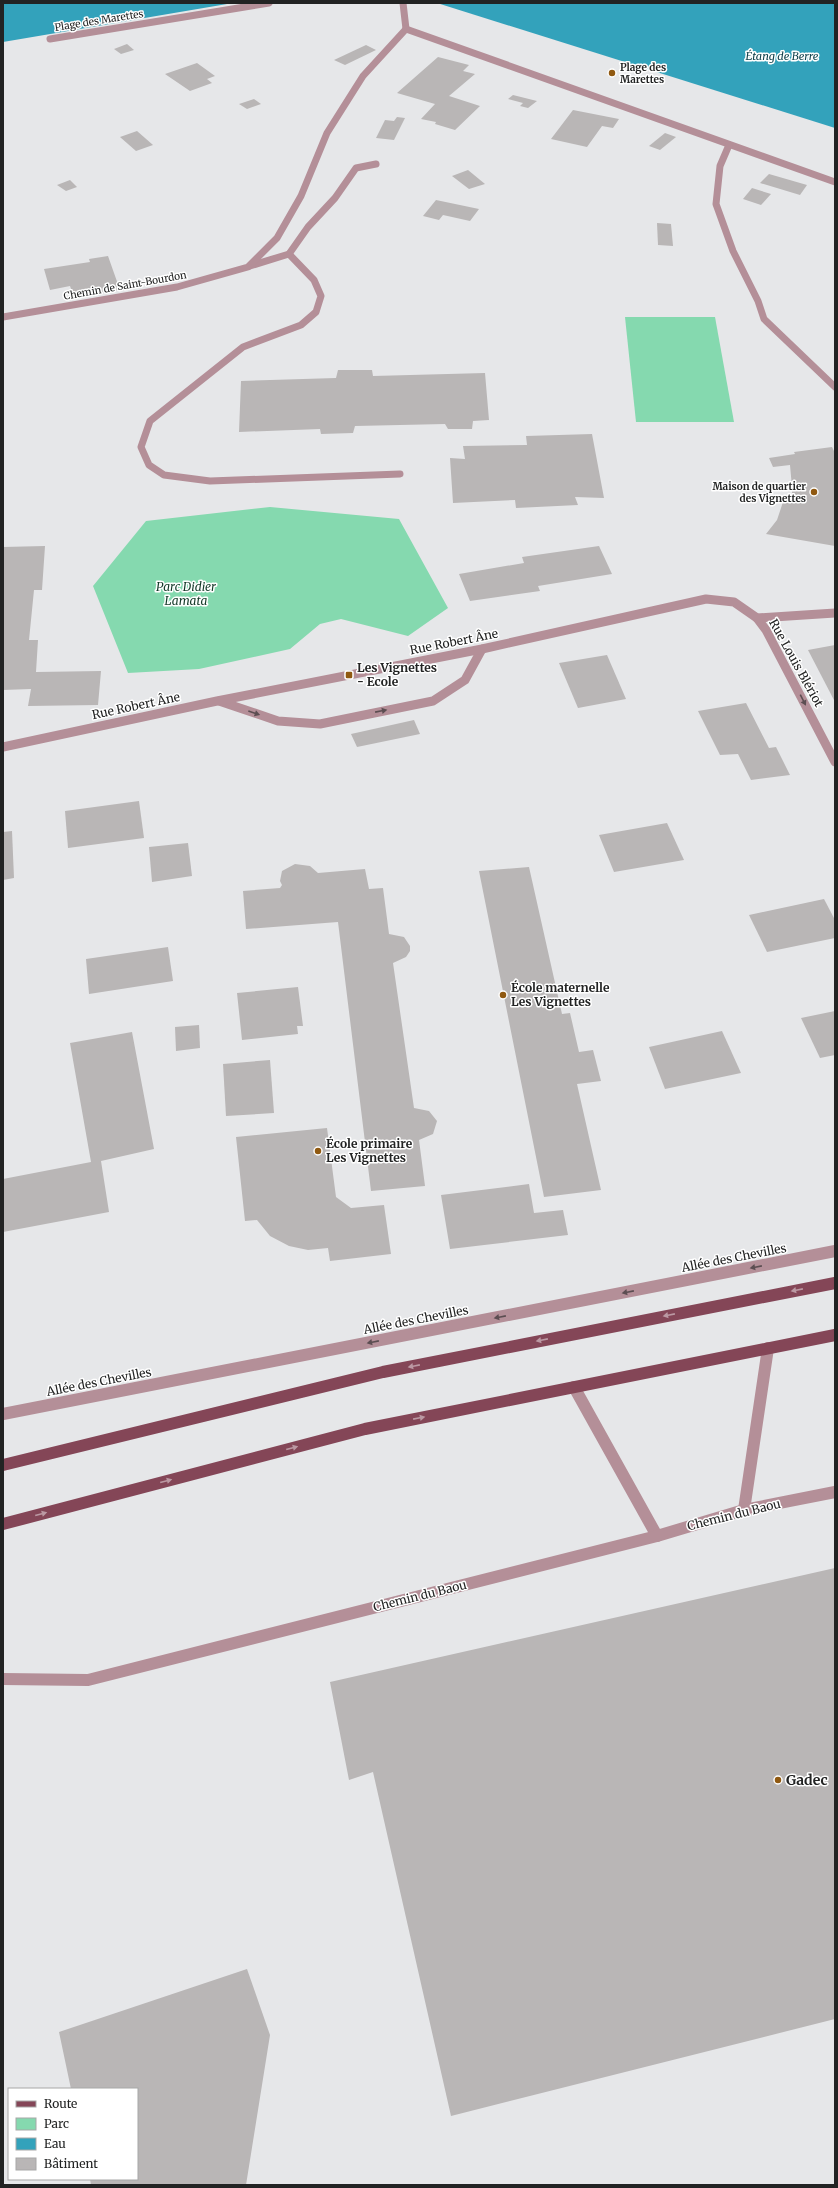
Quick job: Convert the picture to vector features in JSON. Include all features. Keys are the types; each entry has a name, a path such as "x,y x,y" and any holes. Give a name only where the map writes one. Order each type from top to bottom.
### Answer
{"main road":[{"path":"3,1465 384,1372 835,1283"},
{"path":"3,1524 365,1429 835,1335"}],"street":[{"name":"Plage des Marettes","path":"50,38 269,3"},
{"path":"404,3 406,28 589,93 730,146 835,182"},
{"name":"Chemin de Saint-Bourdon","path":"3,317 177,287 248,267 277,238 301,196 327,132 363,76 406,28"},
{"path":"730,146 720,166 716,204 733,251 758,301 764,319 835,386"},
{"path":"248,267 289,254 308,227 335,198 356,168 376,164"},
{"path":"289,254 314,280 321,296 316,312 300,325 243,347 150,421 141,447 149,465 164,475 210,481 400,474"},
{"name":"Rue Robert Âne","path":"3,747 217,701 482,649 706,599 723,599 741,604 757,618"},
{"path":"757,618 835,613"},
{"name":"Rue Louis Blériot","path":"757,618 766,630 835,762"},
{"path":"217,701 278,721 320,724 433,701 465,680 482,649"},
{"name":"Allée des Chevilles","path":"3,1414 835,1251"},
{"path":"744,1510 768,1348"},
{"path":"574,1387 657,1536"},
{"name":"Chemin du Baou","path":"3,1679 88,1680 657,1536 744,1510 835,1492"}],"green space":[{"path":"625,317 715,317 734,422 636,422"},
{"name":"Parc Didier Lamata","path":"270,507 399,519 448,608 408,636 341,619 320,624 290,649 199,669 128,673 93,586 146,521"}],"water":[{"path":"3,3 233,3 3,42"},
{"name":"Étang de Berre","path":"437,3 835,3 835,128"}],"building":[{"path":"127,44 134,50 121,54 114,49"},
{"path":"366,45 376,50 345,65 334,60"},
{"path":"438,57 469,65 463,71 475,74 449,96 480,106 455,130 435,124 436,122 421,119 435,104 397,93"},
{"path":"197,63 215,76 207,79 212,83 190,91 165,74"},
{"path":"513,95 537,101 528,108 520,106 523,103 508,99"},
{"path":"254,99 261,104 247,109 239,104"},
{"path":"573,110 619,119 613,128 602,126 587,147 551,139"},
{"path":"397,117 405,118 394,140 376,138 385,120 394,121"},
{"path":"137,131 153,145 136,151 120,137"},
{"path":"665,133 676,137 660,150 649,146"},
{"path":"468,170 485,184 469,189 452,176"},
{"path":"769,174 807,185 800,195 760,183"},
{"path":"70,180 77,187 66,191 57,185"},
{"path":"752,188 771,194 761,205 743,199"},
{"path":"436,200 479,209 470,221 443,215 439,220 423,216"},
{"path":"657,223 671,224 673,246 658,245"},
{"path":"108,256 120,290 74,297 70,286 50,290 44,269 90,262 89,259"},
{"path":"338,370 372,370 373,376 485,373 489,420 473,421 472,429 448,429 445,424 355,426 353,433 321,434 320,429 239,432 241,381 336,378"},
{"path":"592,434 604,498 575,497 578,505 516,508 515,500 453,503 450,458 465,459 463,446 527,445 526,436"},
{"name":"Maison de quartier des Vignettes","path":"832,447 835,453 835,546 766,534 777,520 784,499 792,499 790,465 773,467 769,458 795,454 794,452"},
{"path":"45,546 42,590 34,590 29,640 38,640 36,672 101,671 98,705 28,706 31,689 3,690 3,547"},
{"path":"599,546 612,574 538,586 540,591 470,601 459,574 524,563 522,557"},
{"path":"835,645 835,702 808,650"},
{"path":"607,655 626,699 578,708 559,663"},
{"path":"746,703 769,748 776,747 790,775 751,780 738,754 720,755 698,711"},
{"path":"414,720 420,734 357,747 351,734"},
{"path":"139,801 144,838 68,848 65,811"},
{"path":"667,823 684,860 614,872 599,835"},
{"path":"12,831 14,878 3,880 3,832"},
{"path":"188,843 192,876 152,882 149,847"},
{"path":"295,864 310,866 318,873 365,869 369,889 383,888 389,934 404,937 410,946 410,951 406,957 393,963 414,1108 429,1111 437,1121 433,1134 419,1140 425,1186 371,1191 338,922 246,929 243,891 280,888 282,885 280,881 282,871"},
{"path":"529,867 562,1014 570,1013 579,1052 593,1050 601,1081 577,1084 601,1190 544,1197 479,871"},
{"path":"824,899 835,920 835,938 767,952 749,915"},
{"path":"168,947 173,981 89,994 86,959"},
{"path":"298,987 303,1026 297,1026 298,1034 242,1040 237,993"},
{"path":"835,1011 835,1055 820,1058 801,1018"},
{"path":"199,1025 200,1048 176,1051 175,1027"},
{"path":"722,1031 741,1073 665,1089 649,1047"},
{"path":"132,1032 154,1149 101,1161 109,1212 3,1232 3,1179 91,1162 70,1043"},
{"path":"270,1060 274,1113 226,1116 223,1064"},
{"path":"327,1128 336,1197 351,1208 384,1205 391,1254 330,1261 328,1248 308,1250 289,1246 270,1236 257,1220 245,1221 236,1137"},
{"path":"529,1184 534,1213 563,1210 568,1235 450,1249 441,1195"},
{"path":"835,1568 835,2019 451,2116 373,1772 349,1780 330,1682"},
{"path":"247,1969 270,2035 246,2185 91,2185 90,2180 138,2180 138,2088 71,2088 59,2032"}],"place":[{"name":"Plage des Marettes","path":"612,73"},
{"name":"Maison de quartier des Vignettes","path":"814,492"},
{"name":"Les Vignettes - Ecole","path":"349,675"},
{"name":"École maternelle Les Vignettes","path":"503,995"},
{"name":"École primaire Les Vignettes","path":"318,1151"},
{"name":"Gadec","path":"778,1780"}]}
